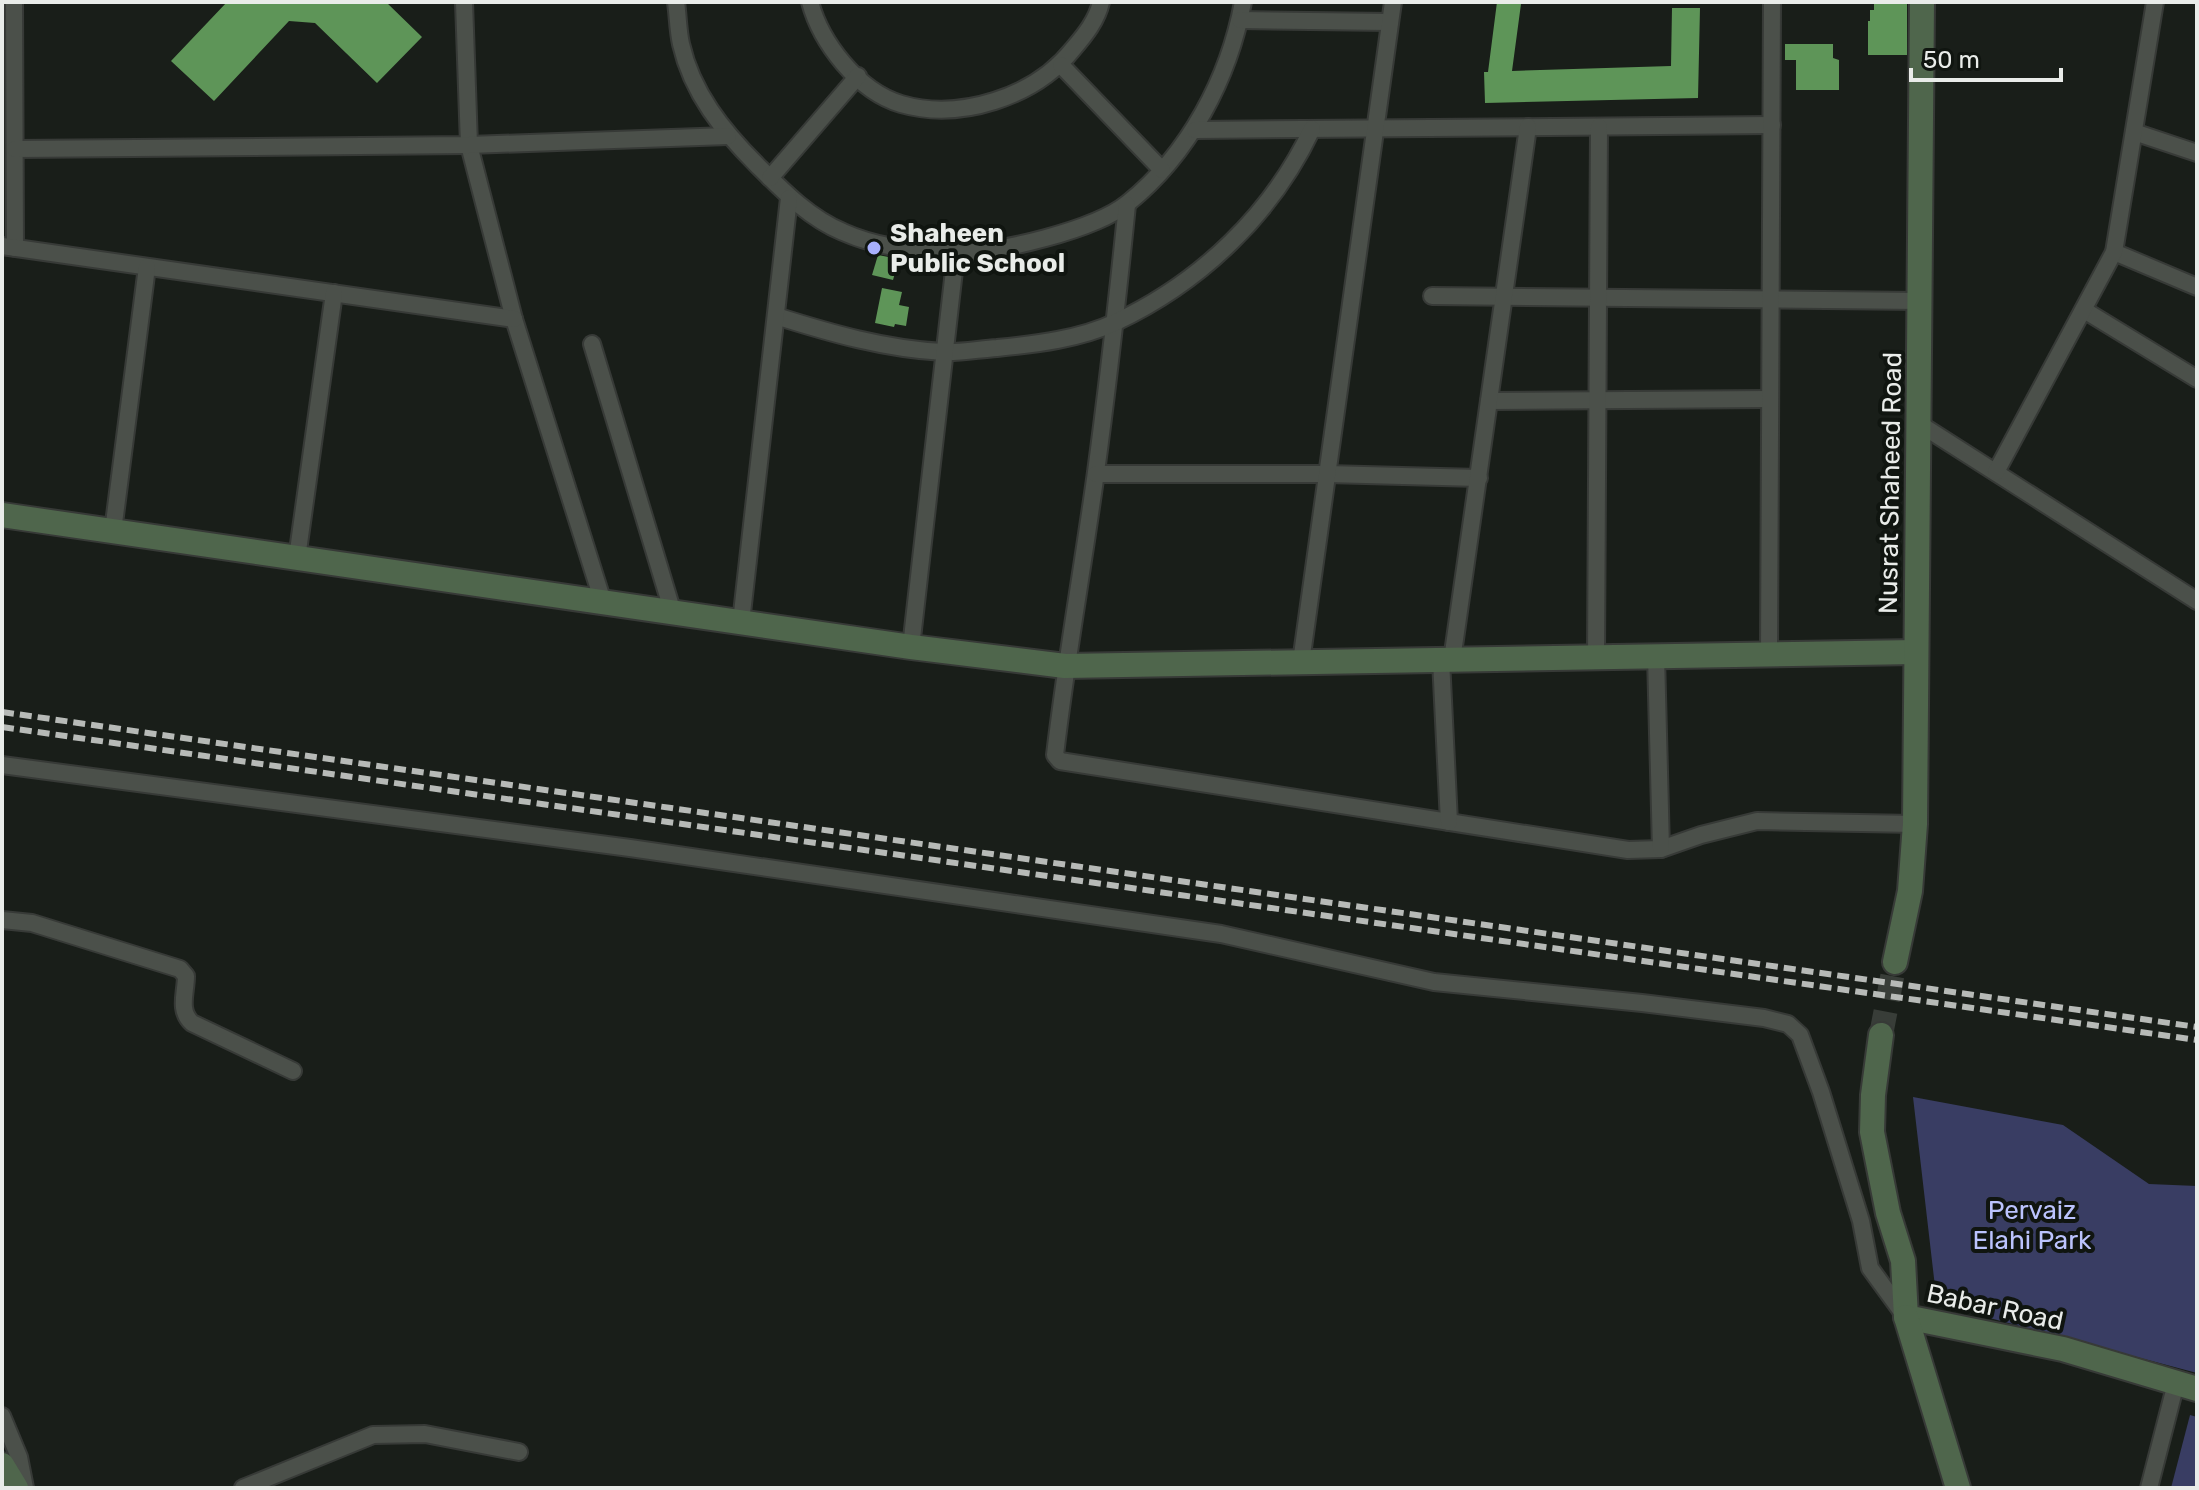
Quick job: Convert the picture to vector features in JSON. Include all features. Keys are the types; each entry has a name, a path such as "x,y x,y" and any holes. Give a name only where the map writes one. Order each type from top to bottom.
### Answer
{"street":[{"path":"14,2 15,149 8,247 514,319"},
{"path":"464,2 469,145 514,319 603,602"},
{"path":"676,2 681,44 698,92 728,136 789,198 840,231 863,239 887,246 956,253 1057,235 1127,205 1162,170 1195,130 1224,67 1243,2"},
{"path":"810,2 814,18 835,54 870,87 899,103 931,109 954,109 1007,97 1061,65 1086,34 1101,2"},
{"path":"1301,662 1393,2"},
{"path":"1769,654 1772,2"},
{"name":"Nusrat Shaheed Road","path":"1895,962 1910,891 1915,824 1922,2"},
{"path":"1996,472 2114,252 2155,2"},
{"path":"1240,20 1390,22"},
{"path":"1061,65 1162,170"},
{"path":"770,178 858,76"},
{"path":"1195,130 1772,125"},
{"path":"1449,822 1446,660 1479,478 1528,127"},
{"path":"1596,657 1599,127"},
{"path":"776,316 855,340 944,353 1037,344 1085,333 1115,322 1193,277 1225,249 1296,164 1312,129"},
{"path":"2134,132 2197,153"},
{"path":"15,149 469,145 728,136"},
{"path":"741,622 789,198"},
{"path":"1127,205 1096,474 1065,666 1055,755 1060,761 1628,850 1661,849 1757,821 1915,824"},
{"path":"2114,252 2197,287"},
{"path":"911,647 956,253"},
{"path":"113,531 147,267"},
{"path":"297,558 334,293"},
{"path":"1432,296 1920,301"},
{"path":"2084,310 2197,379"},
{"path":"592,344 673,613"},
{"path":"1489,401 1770,399"},
{"path":"1918,423 2197,601"},
{"path":"1096,474 1327,474 1479,478"},
{"path":"2,515 911,647 1065,666 1916,652"},
{"path":"1656,656 1661,849"},
{"path":"2,765 614,846 1206,932 1434,982 1642,1003 1764,1018 1788,1024 1800,1035 1821,1092 1861,1221 1870,1268 1906,1317 1958,1488"},
{"path":"2,920 32,923 180,969 186,976 185,1016 192,1023 293,1071"},
{"name":"Babar Road","path":"1881,1035 1873,1095 1872,1132 1888,1213 1903,1261 1906,1317 2063,1349 2186,1386"},
{"path":"2149,1488 2186,1386"},
{"path":"2,1416 19,1457 25,1488"},
{"path":"243,1488 373,1435 425,1434 519,1452"},
{"path":"2,1465 16,1488"}],"green space":[{"name":"Pervaiz Elahi Park","path":"1913,1097 2063,1125 2149,1184 2197,1186 2197,1373 1937,1304"},
{"path":"2190,1415 2197,1417 2197,1488 2171,1488"}],"building":[{"path":"227,2 386,2 422,37 377,83 315,23 289,21 214,101 171,61"},
{"path":"1497,2 1521,4 1512,71 1671,66 1672,8 1700,8 1698,98 1485,103 1484,72 1488,72"},
{"path":"1874,2 1907,2 1907,55 1868,55 1868,21 1870,10 1874,10"},
{"path":"1785,44 1833,44 1833,58 1839,60 1839,90 1796,90 1796,60 1785,60"},
{"path":"878,255 899,259 893,280 872,275"},
{"path":"882,288 902,292 899,305 909,307 906,326 875,323"}],"tunnel":[{"path":"1881,1035 1895,962"}],"railway":[{"path":"2,712 2197,1027"},
{"path":"2,727 2197,1040"}],"place":[{"name":"Shaheen Public School","path":"874,248"}]}
